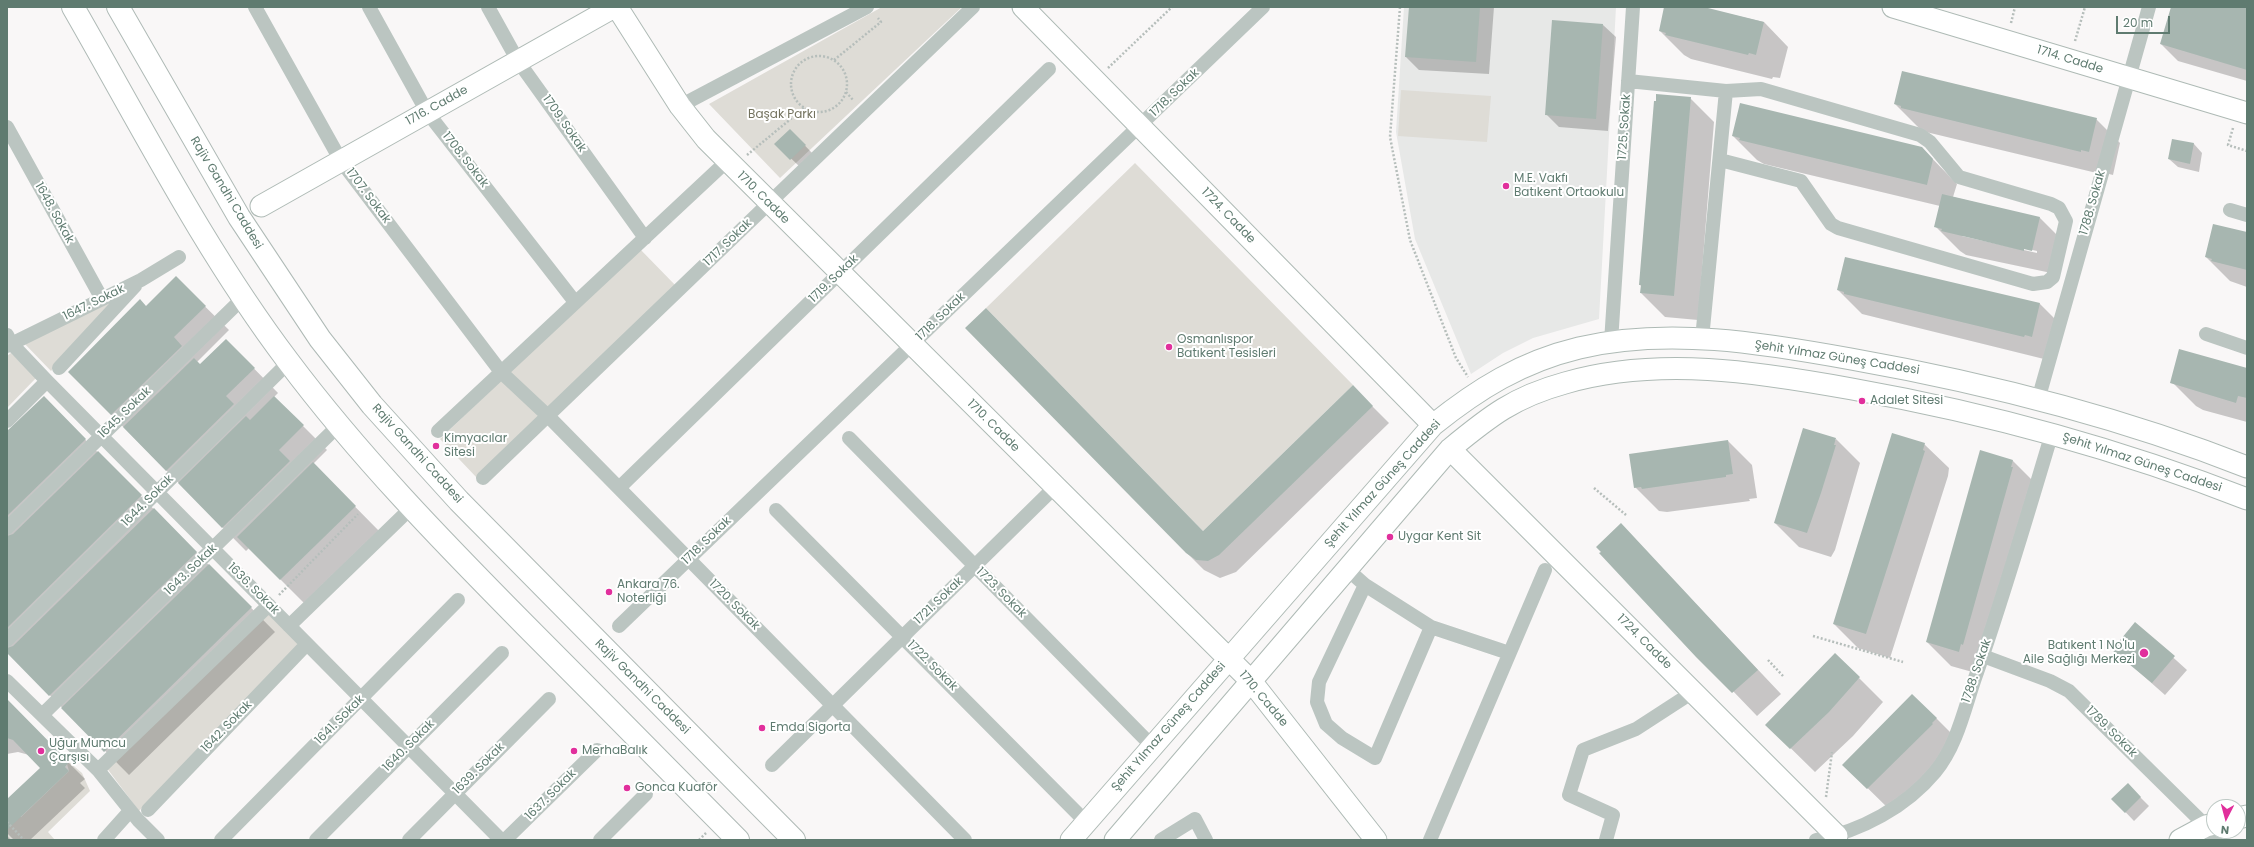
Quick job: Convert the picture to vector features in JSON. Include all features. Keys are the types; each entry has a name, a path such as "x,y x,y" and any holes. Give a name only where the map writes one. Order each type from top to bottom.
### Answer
{"main road":[{"path":"73,7 207,241 243,298 288,362 339,425 412,507 480,579 738,840"},
{"name":"Rajiv Gandhi Caddesi","path":"118,7 248,231 320,338 372,405 459,501 794,840"}],"street":[{"name":"1707. Sokak","path":"255,7 340,161 501,372"},
{"name":"1708. Sokak","path":"369,7 427,112 575,302"},
{"name":"1709. Sokak","path":"488,7 518,61 645,238"},
{"name":"1716. Cadde","path":"261,206 616,7"},
{"name":"1710. Cadde","path":"616,7 680,106 729,164 1251,681 1376,840"},
{"name":"1717. Sokak","path":"483,478 973,7"},
{"name":"1724. Cadde","path":"1023,7 1433,425"},
{"name":"1718. Sokak","path":"618,626 1140,127 1263,7"},
{"name":"1725. Sokak","path":"1611,342 1633,7"},
{"name":"1714. Cadde","path":"1893,7 2242,111"},
{"name":"1788. Sokak","path":"2038,400 2149,7"},
{"path":"680,106 870,10"},
{"name":"1719. Sokak","path":"619,488 1049,69"},
{"path":"1628,81 1726,91 1761,89 1920,135 1930,142 1959,177 2052,204 2059,208 2066,221 2053,277 2047,282 2033,284 1838,228 1831,224 1801,181 1720,160"},
{"path":"1702,340 1726,91"},
{"name":"1648. Sokak","path":"7,127 102,299"},
{"path":"438,431 575,302 729,164"},
{"path":"2230,210 2247,215"},
{"name":"1647. Sokak","path":"8,341 141,280 179,257"},
{"path":"59,368 141,280"},
{"name":"1645. Sokak","path":"7,528 243,298"},
{"path":"2206,334 2247,348"},
{"name":"Şehit Yılmaz Güneş Caddesi","path":"1071,840 1433,425 1476,391 1519,368 1539,360 1581,348 1611,342 1660,339 1702,340 1805,350 1925,372 2038,400 2146,431 2247,467"},
{"name":"1636. Sokak","path":"8,341 501,840"},
{"name":"1644. Sokak","path":"7,640 288,362"},
{"name":"Şehit Yılmaz Güneş Caddesi","path":"1115,840 1450,449 1506,405 1565,382 1597,375 1659,369 1725,372 1798,379 1926,402 2052,433 2139,459 2247,499"},
{"name":"1720. Sokak","path":"501,372 548,416 966,840"},
{"path":"7,421 47,381"},
{"name":"1643. Sokak","path":"42,716 339,425"},
{"name":"1788. Sokak","path":"1830,834 1894,808 1908,798 1936,771 1954,740 1983,656 2052,433"},
{"name":"1723. Sokak","path":"849,438 1152,747"},
{"name":"1724. Cadde","path":"1450,449 1693,692 1830,834"},
{"name":"1721. Sokak","path":"772,765 1055,487"},
{"path":"289,626 412,507"},
{"name":"1722. Sokak","path":"776,510 1087,822"},
{"path":"1347,569 1365,585 1431,627 1509,653"},
{"path":"1430,840 1545,570"},
{"path":"1365,585 1319,682 1317,702 1326,724 1342,738 1375,758 1431,627"},
{"name":"1641. Sokak","path":"221,840 458,600"},
{"path":"98,770 269,605"},
{"name":"1642. Sokak","path":"148,810 307,644"},
{"name":"1640. Sokak","path":"316,840 502,653"},
{"name":"1789. Sokak","path":"1983,656 2050,681 2069,691 2206,824"},
{"path":"7,681 98,770 130,811 158,840"},
{"path":"1606,840 1612,816 1608,812 1570,795 1582,750 1636,729 1693,692"},
{"name":"1639. Sokak","path":"409,840 549,699"},
{"name":"1637. Sokak","path":"505,840 597,750"},
{"path":"600,840 646,794"},
{"path":"104,840 130,811"},
{"path":"1162,840 1195,820 1206,840"},
{"path":"2180,840 2206,832"}],"path":[{"path":"1095,81 1172,7"},
{"path":"1400,7 1390,137 1409,233 1456,358 1476,391"},
{"path":"2070,60 2085,7"},
{"path":"834,60 881,22 870,10"},
{"path":"825,56 834,60 841,66 846,75 848,85 844,98 830,110 812,112 804,108 797,102 792,93 791,83 793,73 806,59 825,56"},
{"path":"729,164 804,108"},
{"path":"2242,111 2228,145 2247,151"},
{"path":"1594,488 1626,515"},
{"path":"269,605 358,514"},
{"path":"1813,636 1903,662"},
{"path":"1768,660 1784,676"},
{"path":"1830,834 1832,752"},
{"path":"7,822 24,840"}],"shaded area":[{"name":"M.E. Vakfı Batıkent Ortaokulu","path":"1404,7 1616,7 1599,319 1533,338 1503,353 1471,374 1415,239 1396,132"}],"green space":[{"name":"Başak Parkı","path":"882,7 962,7 780,178 709,104"},
{"path":"1401,90 1491,96 1487,142 1398,136"},
{"name":"Osmanlıspor Batıkent Tesisleri","path":"1135,163 1353,385 1203,531 986,308"},
{"path":"639,248 677,287 477,478 440,439"},
{"path":"122,294 51,371 22,341"},
{"path":"11,353 36,378 7,408 7,356"},
{"path":"267,613 299,644 139,811 106,767"},
{"path":"69,762 82,773 90,791 48,832 55,840 7,840 7,804 21,817 69,771 67,764"}],"building":[{"path":"1409,7 1480,7 1476,62 1405,57"},
{"path":"1664,7 1704,7 1764,22 1756,55 1749,53 1748,55 1665,35 1666,33 1659,31"},
{"path":"2171,7 2247,7 2247,70 2160,44"},
{"path":"1552,20 1603,24 1596,119 1545,115"},
{"path":"1902,71 2097,118 2089,152 2081,150 2081,152 1901,108 1901,106 1894,104"},
{"path":"1656,94 1691,97 1674,296 1640,293 1641,285 1639,285 1654,101 1656,101"},
{"path":"1740,103 1922,147 1933,159 1927,185 1739,140 1740,138 1732,136"},
{"path":"790,129 806,145 790,160 774,144"},
{"path":"2172,139 2194,143 2190,164 2168,159"},
{"path":"1942,194 2040,217 2032,251 2024,249 2024,251 1941,231 1942,229 1934,227"},
{"path":"2213,224 2247,232 2247,270 2211,261 2212,259 2205,257"},
{"path":"1845,257 2040,303 2032,337 2025,335 2024,337 1844,294 1844,292 1837,290"},
{"path":"176,276 206,306 174,337 182,346 111,415 68,372 140,299 146,306"},
{"path":"986,308 1203,531 1353,385 1373,406 1219,555 1208,561 1196,560 1186,553 965,328"},
{"path":"226,339 255,368 226,396 234,404 166,471 123,427 194,358 200,364"},
{"path":"2179,349 2247,368 2247,398 2238,396 2236,403 2170,383"},
{"path":"44,396 86,439 7,516 7,431"},
{"path":"274,396 304,425 279,450 290,461 222,528 178,483 246,416 250,420"},
{"path":"1803,428 1836,438 1834,445 1836,445 1807,533 1774,523"},
{"path":"1892,433 1925,443 1923,450 1925,451 1866,634 1833,624"},
{"path":"1728,440 1733,474 1726,475 1726,477 1642,489 1641,487 1634,488 1629,454"},
{"path":"1980,450 2013,460 2011,467 2013,467 1963,645 1961,644 1959,652 1926,642"},
{"path":"98,451 142,495 7,628 7,536 13,534"},
{"path":"313,462 356,506 280,580 237,537"},
{"path":"154,508 197,552 49,696 7,653 7,648 13,646"},
{"path":"1621,523 1758,670 1732,693 1696,657 1599,553 1601,552 1596,547"},
{"path":"209,564 252,607 104,752 61,708"},
{"name":"Batıkent 1 No'lu Aile Sağlığı Merkezi","path":"2135,622 2175,656 2152,683 2112,650"},
{"path":"1835,653 1860,677 1829,712 1790,749 1765,725"},
{"path":"1912,694 1937,718 1932,723 1933,724 1867,789 1842,765"},
{"name":"Uğur Mumcu Çarşısı","path":"7,699 69,762 65,767 69,771 7,830 7,799 40,768 13,740 7,738"},
{"path":"2128,783 2141,797 2125,813 2111,799"}],"place":[{"name":"M.E. Vakfı Batıkent Ortaokulu","path":"1506,186"},
{"name":"Osmanlıspor Batıkent Tesisleri","path":"1169,347"},
{"name":"Adalet Sitesi","path":"1862,401"},
{"name":"Kimyacılar Sitesi","path":"436,446"},
{"name":"Uygar Kent Sit","path":"1390,537"},
{"name":"Ankara 76. Noterliği","path":"609,592"},
{"name":"Batıkent 1 No'lu Aile Sağlığı Merkezi","path":"2144,653"},
{"name":"Emda Sigorta","path":"762,728"},
{"name":"Uğur Mumcu Çarşısı","path":"41,751"},
{"name":"MerhaBalık","path":"574,751"},
{"name":"Gonca Kuaför","path":"627,788"}]}
